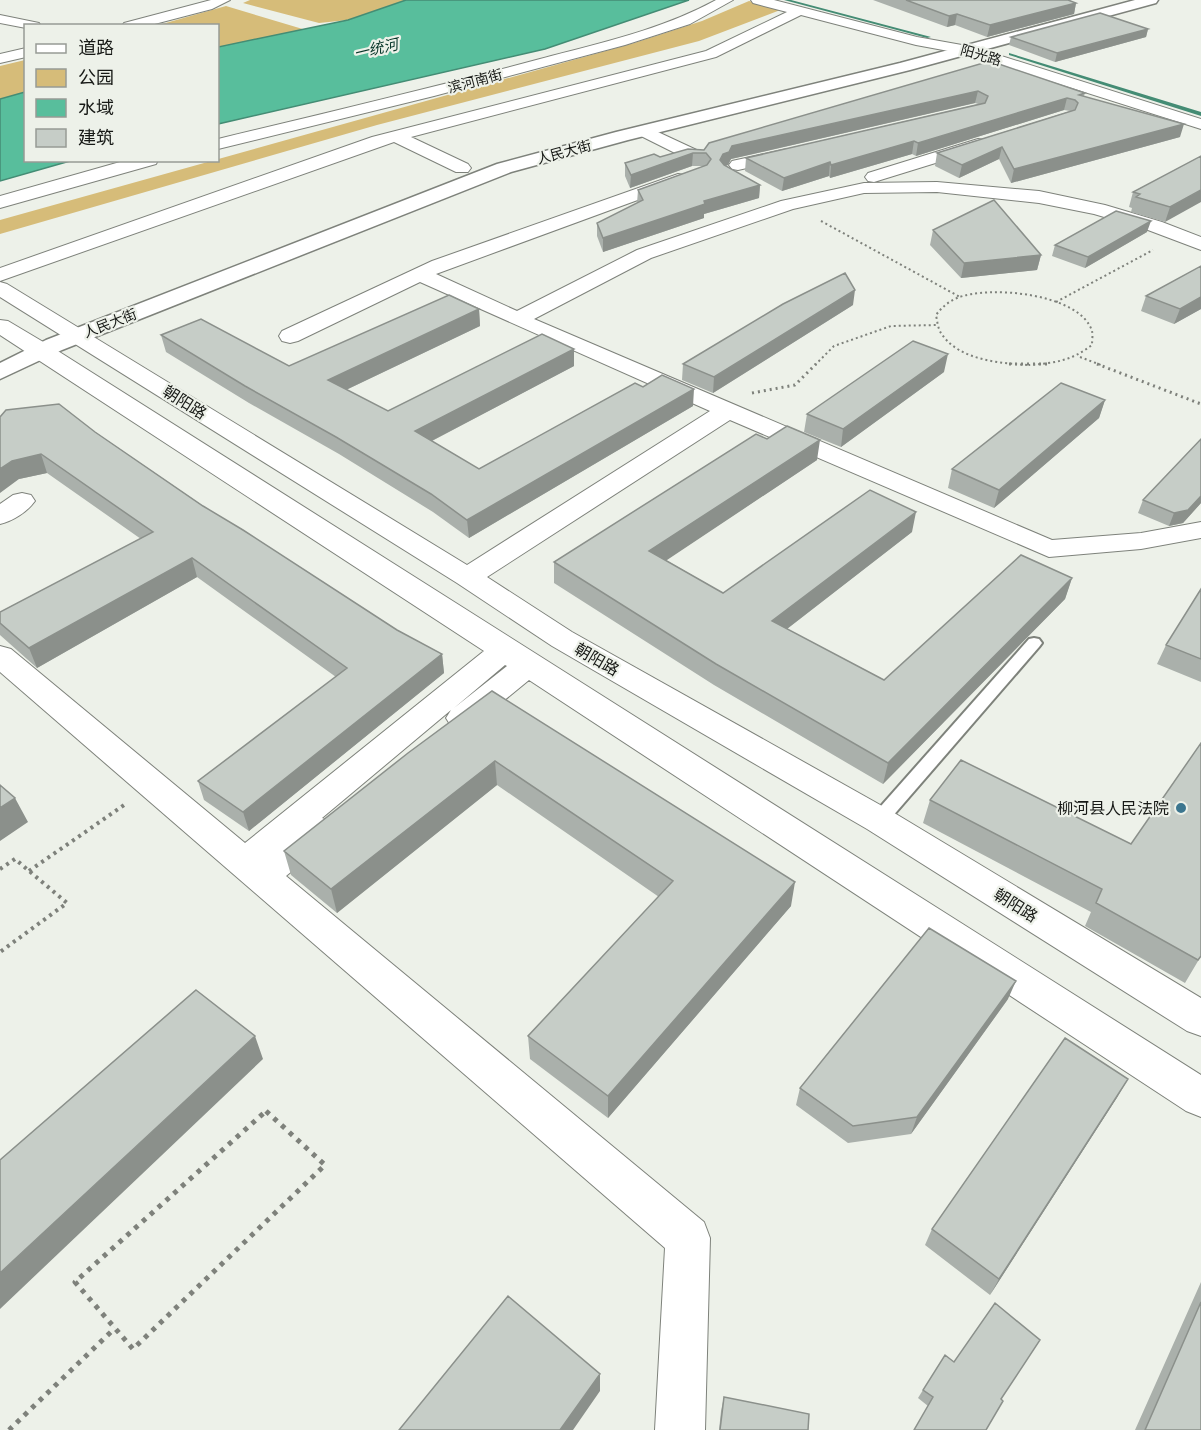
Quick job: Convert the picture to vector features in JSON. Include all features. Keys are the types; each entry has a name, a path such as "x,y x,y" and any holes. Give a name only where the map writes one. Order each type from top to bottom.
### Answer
{"street":[{"path":"137,24 223,0"},
{"name":"滨河南街","path":"219,144 464,85 596,48 699,16 726,0"},
{"name":"阳光路","path":"758,0 968,50 1201,124"},
{"name":"人民大街","path":"0,357 36,346 462,168 622,123 1100,0"},
{"name":"人民大街","path":"70,331 504,168 968,50 1151,0"},
{"path":"0,275 395,136 711,54 799,11"},
{"path":"0,19 24,24"},
{"path":"0,59 24,53"},
{"path":"645,131 697,157 726,165 749,183"},
{"path":"395,136 462,168"},
{"path":"517,319 644,254 788,205 853,188 928,160 991,140"},
{"path":"909,147 928,160 937,187"},
{"path":"726,165 805,149"},
{"path":"290,336 439,265 699,172 689,165 691,160 697,157"},
{"path":"0,202 142,162"},
{"path":"853,188 937,187 1039,197 1098,209 1201,244"},
{"path":"768,194 788,205"},
{"path":"1180,236 1201,224"},
{"path":"420,274 727,411 1048,549 1141,541 1201,530"},
{"name":"朝阳路","path":"0,288 467,577 562,639 879,820 1201,1019"},
{"path":"0,326 36,346 1201,1098"},
{"name":"人民大街","path":"0,372 36,346"},
{"path":"467,577 727,411"},
{"path":"0,516 22,501"},
{"path":"0,656 687,1238 680,1430"},
{"path":"253,870 517,657"}],"lane":[{"path":"879,820 1034,643"}],"path":[{"path":"788,205 960,297"},
{"path":"1056,302 1180,236"},
{"path":"979,292 1007,292 1036,296 1056,302 1082,317 1093,331 1092,345 1079,357 1055,365 992,362 952,344 944,337 937,325 936,315 940,309 960,297 979,292"},
{"path":"727,411 750,394 795,385 834,346 891,326 937,325"},
{"path":"1079,357 1201,404"},
{"path":"30,871 153,785"},
{"path":"0,869 15,859 67,903 0,952"},
{"path":"266,1111 325,1165 133,1349 115,1328 75,1282 266,1111"},
{"path":"9,1430 115,1328"}],"green space":[{"path":"250,0 406,0 348,20 319,23 243,3"},
{"path":"749,1 783,9 699,41 377,125 0,234 0,220 208,162 219,162 219,159 634,43 702,21"},
{"path":"226,6 306,30 219,47 219,24 162,24"},
{"path":"24,60 24,92 0,99 0,66"}],"water":[{"name":"一统河","path":"406,0 689,0 545,49 219,124 219,47 348,20"},
{"path":"24,92 24,162 66,162 0,181 0,99"}],"building":[{"path":"906,0 1068,0 1076,3 990,25 957,14 949,16"},
{"path":"1100,13 1148,29 1057,53 1011,37"},
{"path":"990,61 1085,93 1079,95 1184,124 1014,169 1002,147 962,165 937,153 1075,110 1078,103 1067,98 918,143 914,141 831,165 830,162 784,178 746,158 985,103 988,96 978,91 732,146 720,160 724,165 760,185 704,201 705,204 603,238 597,223 643,200 638,190 707,165 711,159 706,153 693,153 631,175 625,163 654,154 660,157 688,149 704,150 709,143"},
{"path":"1201,156 1201,190 1170,207 1136,197 1140,194 1133,192"},
{"path":"994,200 1041,255 964,263 933,230"},
{"path":"1116,211 1151,221 1088,257 1055,245"},
{"path":"1201,266 1201,297 1180,309 1146,296"},
{"path":"845,273 855,290 714,377 683,364 783,304"},
{"path":"449,295 479,309 328,380 388,411 542,334 574,349 415,431 479,469 635,383 643,387 662,375 694,389 467,520 431,494 161,335 201,319 289,366"},
{"path":"913,341 948,354 843,429 807,414"},
{"path":"1061,383 1105,400 999,490 952,469"},
{"path":"59,404 95,432 203,506 397,630 442,654 243,812 198,781 347,668 192,558 29,648 0,623 0,612 153,532 41,454 12,461 0,469 0,417 6,410"},
{"path":"787,426 820,440 649,551 723,593 870,490 916,512 772,621 884,680 1021,555 1072,578 888,763 716,664 554,562 756,434 767,439"},
{"path":"1201,439 1201,496 1188,510 1174,513 1143,500"},
{"path":"1201,589 1201,659 1166,645"},
{"path":"492,691 795,882 608,1096 528,1036 673,881 495,761 331,889 284,851 408,753"},
{"path":"1201,743 1201,956 1198,960 1096,903 1102,889 930,800 961,760 1131,844"},
{"path":"0,785 15,798 0,808"},
{"path":"929,928 1016,981 917,1117 853,1126 800,1088"},
{"path":"196,990 255,1036 0,1273 0,1160"},
{"path":"1065,1038 1128,1079 999,1279 932,1229"},
{"path":"508,1296 600,1374 560,1430 399,1430"},
{"path":"1201,1302 1201,1430 1145,1430"},
{"path":"995,1303 1040,1340 1001,1399 1003,1401 986,1430 914,1430 933,1397 923,1390 945,1355 954,1362"},
{"path":"724,1397 809,1414 808,1430 720,1430"}],"waterway":[{"path":"786,0 929,37"},
{"path":"1011,54 1201,114"}],"place":[{"name":"柳河县人民法院","path":"1181,808"}]}
